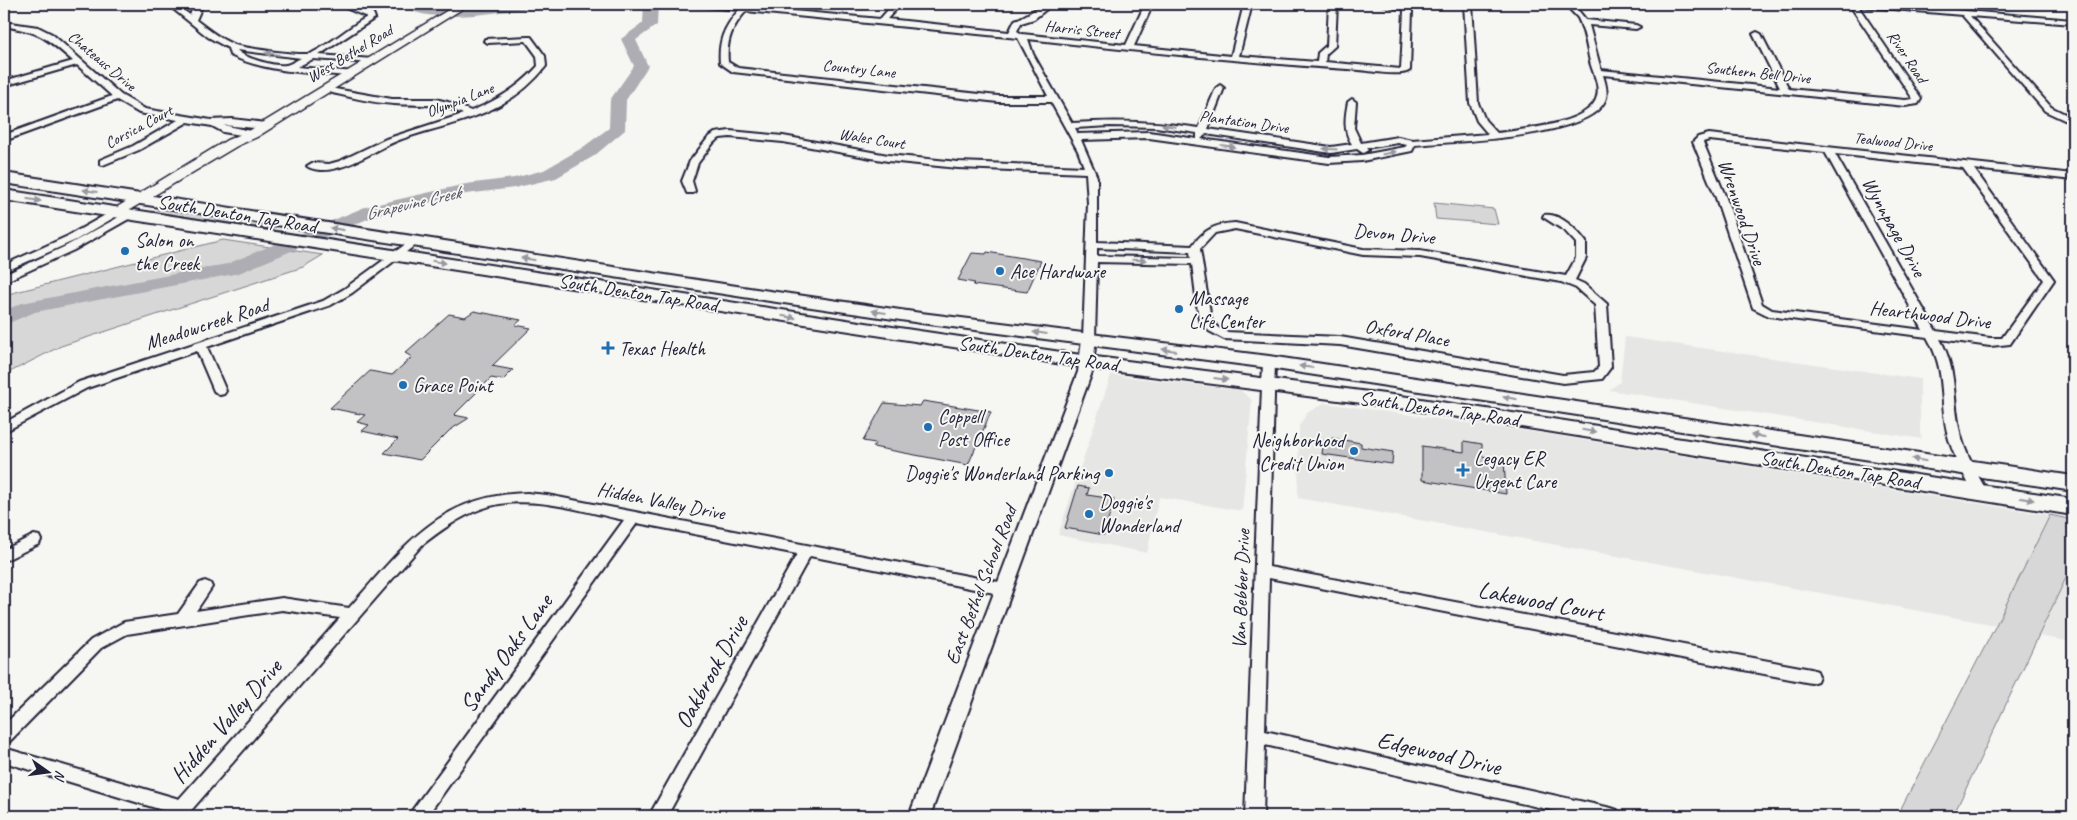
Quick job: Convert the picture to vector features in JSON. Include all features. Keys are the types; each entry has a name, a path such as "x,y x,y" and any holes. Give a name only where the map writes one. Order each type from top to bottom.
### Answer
{"main road":[{"name":"West Bethel Road","path":"123,213 232,143 253,134 465,4"},
{"name":"South Denton Tap Road","path":"4,178 753,294 1269,362 2073,484"},
{"name":"South Denton Tap Road","path":"4,195 741,310 1088,362 1267,384 1562,427 2073,507"},
{"path":"610,289 624,274"},
{"path":"741,310 753,294"},
{"path":"1558,405 1562,427"}],"street":[{"path":"171,4 232,47 274,54 372,61"},
{"path":"192,20 199,4"},
{"path":"289,67 311,57 351,29 371,18 370,15 340,4"},
{"name":"Harris Street","path":"698,4 1024,38 1403,72 1406,70 1408,11 1406,7 1385,4"},
{"path":"881,22 897,4"},
{"path":"1049,4 1031,17 1020,20 1012,31 1024,38 1029,54 1075,137 1094,185 1089,339"},
{"path":"1129,48 1149,4"},
{"path":"1234,58 1248,4"},
{"path":"1321,64 1322,53 1331,46 1333,4"},
{"path":"1468,4 1474,103 1481,121 1493,134"},
{"name":"Plantation Drive","path":"1069,126 1135,123 1331,150 1398,140 1412,143 1544,129 1564,125 1588,114 1601,99 1602,92 1584,22 1582,17 1568,4"},
{"name":"River Road","path":"1853,4 1917,99 1915,102"},
{"path":"1859,4 2073,22"},
{"name":"Country Lane","path":"744,9 726,30 724,39 724,63 736,70 998,99 1054,99"},
{"path":"1964,13 2048,109 2073,121"},
{"path":"1024,38 1031,34 1031,17"},
{"path":"1584,22 1636,27"},
{"name":"Chateaus Drive","path":"4,24 35,29 49,36 118,97 142,111 212,123 232,122 266,126"},
{"path":"1757,34 1786,91"},
{"name":"Olympia Lane","path":"312,166 333,167 395,138 469,114 510,96 533,79 542,66 541,56 528,39 488,41"},
{"path":"232,47 233,53 241,59 352,74"},
{"path":"4,84 78,62"},
{"name":"Southern Bell Drive","path":"1597,72 1905,103 1915,102"},
{"path":"1197,141 1220,88"},
{"path":"327,89 353,92 381,101 443,102 454,105 469,114"},
{"path":"4,138 118,97"},
{"path":"1352,102 1349,132 1352,140 1370,157"},
{"name":"Corsica Court","path":"104,162 136,148 188,118"},
{"name":"Chateaus Drive","path":"212,123 223,129 253,134"},
{"name":"Wales Court","path":"690,191 687,181 693,163 711,140 718,135 730,134 783,139 888,158 958,166 1089,170"},
{"name":"Plantation Drive","path":"1075,137 1134,134 1329,160 1370,157 1409,149 1412,143"},
{"name":"Tealwood Drive","path":"1709,138 2073,177"},
{"name":"Wrenwood Drive","path":"1709,138 1698,142 1721,198 1757,306"},
{"name":"Wynnpage Drive","path":"1828,150 1933,335 1949,372 1954,431 1967,468 1980,492"},
{"name":"Hearthwood Drive","path":"1757,306 1769,313 1990,342 2006,340 2049,280 1966,166"},
{"path":"4,269 123,213"},
{"path":"4,280 70,248 123,213"},
{"path":"1548,217 1569,229 1581,242 1575,284"},
{"name":"Devon Drive","path":"1196,255 1205,234 1218,227 1235,226 1363,252 1429,255 1489,265 1575,284"},
{"name":"Meadowcreek Road","path":"4,428 83,385 327,304 414,241"},
{"path":"1091,245 1196,255"},
{"path":"1091,259 1196,255"},
{"name":"Oxford Place","path":"1196,255 1205,320 1213,329 1224,336 1340,341 1534,375 1582,378 1598,376 1605,367 1601,304 1575,284"},
{"name":"East Bethel School Road","path":"919,816 1088,362 1089,339"},
{"path":"201,346 220,391"},
{"name":"Van Bebber Drive","path":"1254,816 1269,362"},
{"name":"Hidden Valley Drive","path":"4,755 7,758 182,808 350,614 417,541 446,519 476,504 526,497 1004,589"},
{"name":"Sandy Oaks Lane","path":"416,816 634,517"},
{"path":"4,556 34,540"},
{"name":"Oakbrook Drive","path":"658,816 806,550"},
{"name":"Lakewood Court","path":"1262,571 1811,676"},
{"path":"182,620 205,588"},
{"path":"4,736 96,644 124,628 282,604 350,614"},
{"name":"Edgewood Drive","path":"1257,736 1611,816"}],"shaded area":[{"path":"1434,203 1494,209 1498,224 1436,219"},
{"path":"161,209 283,225 270,229 155,212"},
{"path":"223,240 323,255 303,267 61,346 4,375 4,295"},
{"path":"1625,337 1920,379 1920,433 1922,439 1609,390 1620,382"},
{"path":"1111,375 1240,390 1252,400 1242,511 1159,497 1147,553 1058,535"},
{"path":"1324,403 1533,432 2050,515 1996,625 1298,498 1299,426 1307,413"},
{"path":"2050,515 2073,520 2073,563 1953,816 1897,816 1996,625"},
{"path":"2073,563 2073,642 2039,636"}],"building":[{"name":"Ace Hardware","path":"987,252 1041,261 1027,292 973,285 975,283 958,280 972,253 986,254"},
{"name":"Grace Point","path":"474,311 521,320 515,325 531,328 492,366 513,370 503,380 491,378 454,415 469,418 450,430 420,460 384,453 398,439 362,431 369,425 357,422 365,415 330,408 370,371 392,375 412,357 405,353 449,314 465,317"},
{"name":"Coppell Post Office","path":"923,401 991,412 968,465 873,447 875,443 863,441 884,403 920,406"},
{"name":"Neighborhood Credit Union","path":"1332,438 1361,443 1361,447 1393,452 1392,464 1322,454 1324,440 1332,442"},
{"name":"Legacy ER Urgent Care","path":"1464,441 1482,444 1482,456 1504,460 1506,494 1422,480 1422,446 1464,452"},
{"name":"Doggie's Wonderland","path":"1078,486 1089,488 1087,495 1114,499 1104,535 1065,528"}],"waterway":[{"name":"Grapevine Creek","path":"410,4 417,10 439,13 532,4"},
{"name":"Grapevine Creek","path":"4,319 29,307 232,269 371,211 466,189 514,183 550,174 588,152 617,130 618,100 641,66 628,39 650,25 651,4"}],"place":[{"name":"Salon on the Creek","path":"125,251"},
{"name":"Ace Hardware","path":"1000,271"},
{"name":"Massage Life Center","path":"1179,309"},
{"name":"Texas Health","path":"608,348"},
{"name":"Grace Point","path":"403,385"},
{"name":"Coppell Post Office","path":"928,427"},
{"name":"Neighborhood Credit Union","path":"1354,451"},
{"name":"Legacy ER Urgent Care","path":"1463,470"},
{"name":"Doggie's Wonderland Parking","path":"1109,473"},
{"name":"Doggie's Wonderland","path":"1089,514"}]}
